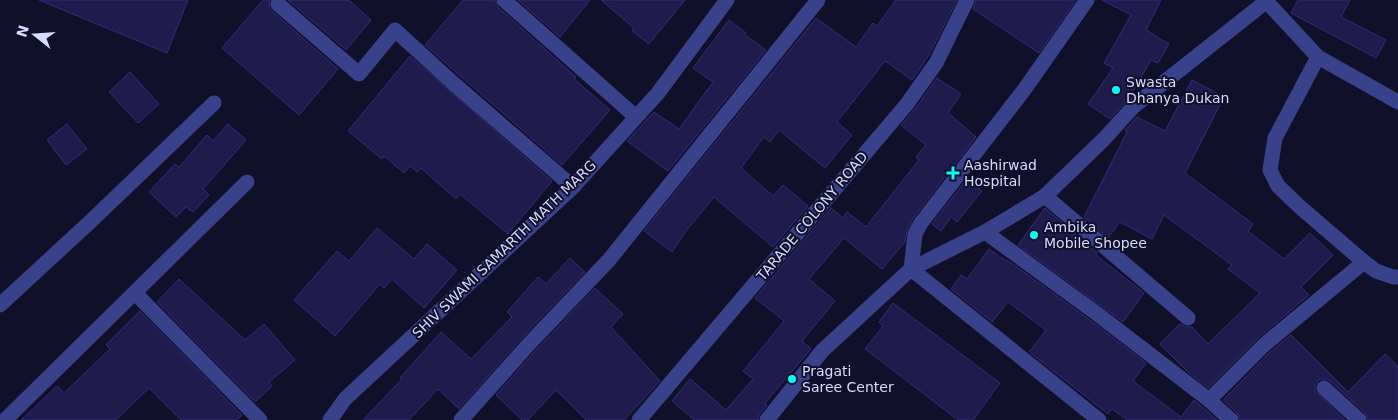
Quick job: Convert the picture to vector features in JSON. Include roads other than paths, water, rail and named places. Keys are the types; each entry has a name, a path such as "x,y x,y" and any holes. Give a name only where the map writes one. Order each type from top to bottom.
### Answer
{"street":[{"path":"504,0 522,6 636,117"},
{"name":"SHIV SWAMI SAMARTH MATH MARG","path":"330,420 345,399 573,186 658,93 727,0"},
{"path":"461,420 608,260 818,0"},
{"name":"TARADE COLONY ROAD","path":"639,420 907,104 936,63 967,0"},
{"path":"911,269 915,234 921,223 1024,90 1088,0"},
{"path":"767,420 822,351 911,269 985,232 1045,196 1104,139 1134,106 1268,1 1318,56 1398,102"},
{"path":"278,4 360,74 394,30 573,186"},
{"path":"1318,56 1276,138 1270,170 1278,186 1364,262 1376,271 1398,277"},
{"path":"0,305 214,103"},
{"path":"5,420 247,182"},
{"path":"1045,196 1188,318"},
{"path":"985,232 1096,313 1209,400 1231,420"},
{"path":"1209,400 1264,345 1364,262"},
{"path":"911,269 1099,420"},
{"path":"135,293 260,420"},
{"path":"1324,388 1359,420"}],"place":[{"name":"Swasta Dhanya Dukan","path":"1116,90"},
{"name":"Aashirwad Hospital","path":"953,173"},
{"name":"Ambika Mobile Shopee","path":"1034,235"},
{"name":"Pragati Saree Center","path":"792,379"}]}
